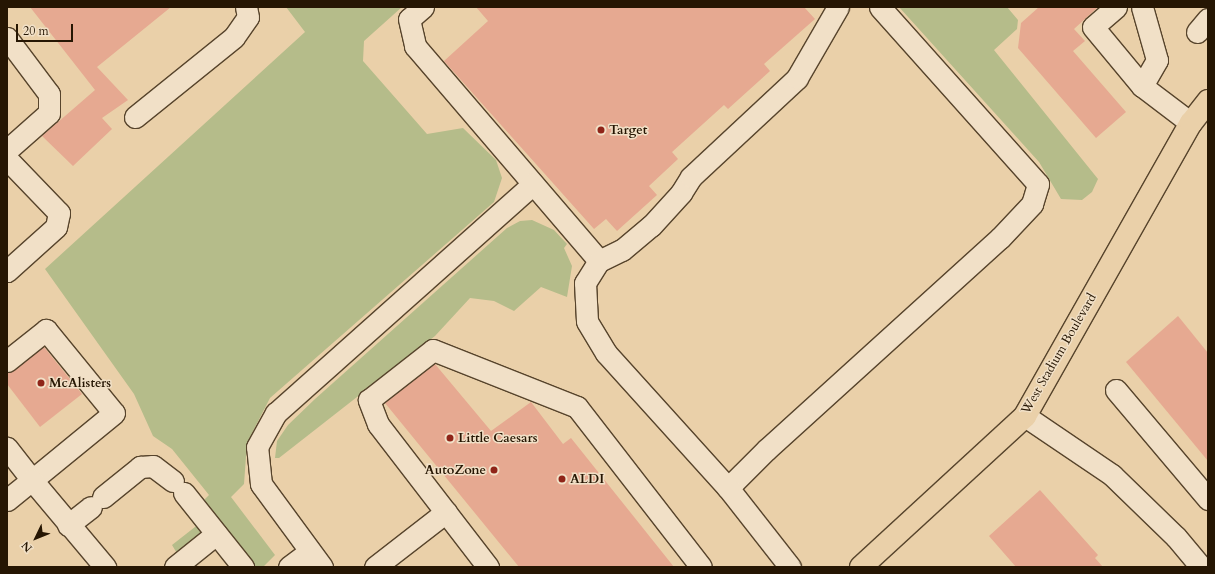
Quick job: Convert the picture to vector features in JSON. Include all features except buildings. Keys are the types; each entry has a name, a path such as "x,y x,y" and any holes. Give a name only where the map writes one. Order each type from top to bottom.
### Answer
{"main road":[{"name":"West Stadium Boulevard","path":"861,567 1025,416 1191,123 1208,101"}],"lane":[{"path":"135,116 234,37 248,17 246,7"},
{"path":"423,7 409,20 415,46 599,261"},
{"path":"790,567 728,488 606,353 587,321 585,283 599,261 622,250 655,222 691,177 797,78 838,7"},
{"path":"728,488 766,450 1000,238 1032,204 1038,184 880,7"},
{"path":"1116,7 1093,27 1142,86 1191,123"},
{"path":"1142,7 1157,60 1142,86"},
{"path":"7,38 49,94 49,113 7,150"},
{"path":"7,159 59,213 56,227 7,271"},
{"path":"289,567 316,559 261,484 257,447 276,413 533,184"},
{"path":"7,361 46,330 114,413 7,500"},
{"path":"488,567 378,424 369,400 433,350 577,407 701,567"},
{"path":"1116,390 1208,499"},
{"path":"1025,416 1112,475 1203,564"},
{"path":"7,448 68,525 105,567"},
{"path":"68,525 140,467 153,466 178,487 243,567"},
{"path":"374,567 446,512"},
{"path":"181,565 216,534"}],"green space":[{"path":"286,7 402,7 364,41 363,61 427,134 463,128 496,160 502,178 494,202 270,398 247,443 244,484 231,497 275,555 263,567 254,567 195,538 178,555 172,545 209,516 200,504 209,495 172,449 153,436 134,394 45,269 305,32"},
{"path":"899,7 1007,7 1018,20 1017,29 994,50 1098,179 1092,192 1082,200 1061,199 1039,162"},
{"path":"532,220 554,230 567,244 564,248 572,266 567,297 541,287 514,311 494,301 470,298 435,336 279,458 275,458 277,441 288,425 315,399 507,228 520,221"}],"place":[{"name":"Target","path":"601,130"},
{"name":"McAlisters","path":"41,383"},
{"name":"Little Caesars","path":"450,438"},
{"name":"AutoZone","path":"494,470"},
{"name":"ALDI","path":"562,479"}]}
